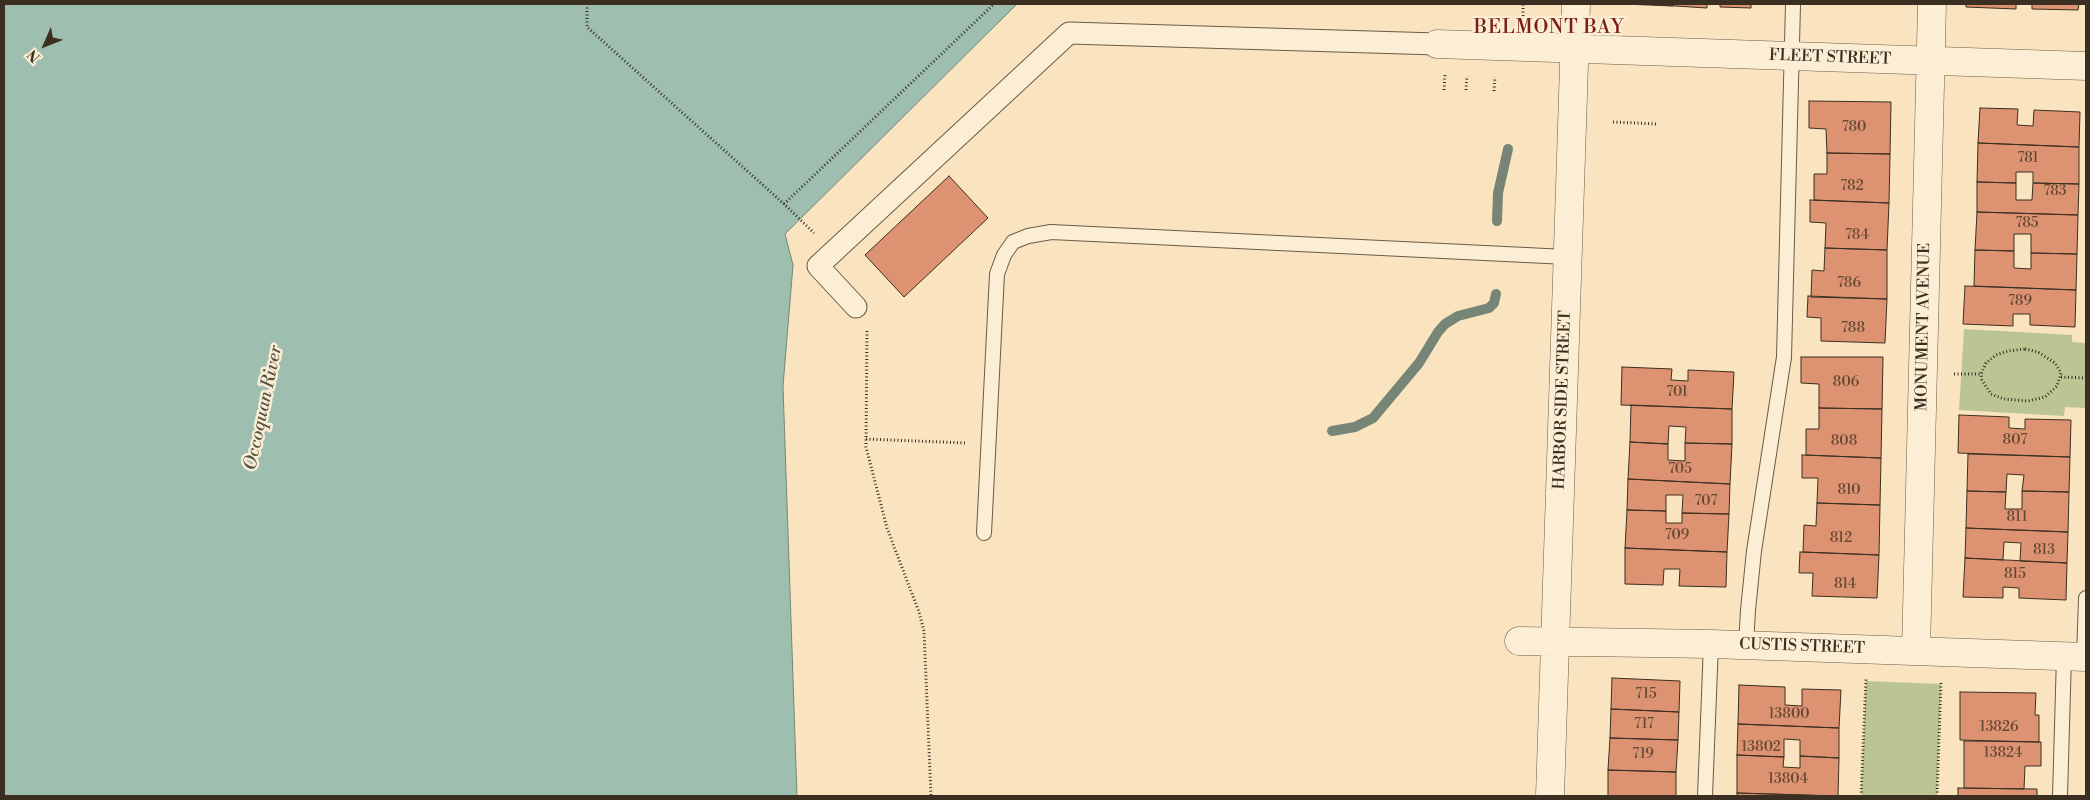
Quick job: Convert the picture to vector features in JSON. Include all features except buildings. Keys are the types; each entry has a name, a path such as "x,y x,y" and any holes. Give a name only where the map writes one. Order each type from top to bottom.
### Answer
{"street":[{"name":"HARBOR SIDE STREET","path":"1550,796 1576,4"},
{"name":"MONUMENT AVENUE","path":"1916,651 1932,4"},
{"path":"856,307 818,266 1069,33 1437,44"},
{"name":"FLEET STREET","path":"1437,44 2086,66"},
{"name":"CUSTIS STREET","path":"1518,641 1711,644 2078,657"}],"lane":[{"path":"1746,645 1754,551 1784,357 1793,4"},
{"path":"984,533 998,274 1004,255 1013,242 1028,236 1051,232 1568,256"},
{"path":"2060,796 2086,598"},
{"path":"1705,796 1711,644"}],"path":[{"path":"587,4 587,27 800,219"},
{"path":"784,204 994,4"},
{"path":"1613,122 1657,124"},
{"path":"856,307 867,318 866,439 872,470 887,528 919,612 924,631 931,796"},
{"path":"2025,350 2038,352 2049,357 2060,369 2062,377 2054,390 2045,396 2020,402 2004,400 1991,394 1984,386 1981,374 1986,363 1996,356 2008,351 2025,350"},
{"path":"2062,377 2086,378"},
{"path":"866,439 989,444"},
{"path":"1861,796 1866,649"},
{"path":"1937,796 1943,652"}],"green space":[{"path":"1964,329 2072,335 2072,342 2086,343 2086,408 2065,407 2064,416 1959,410"},
{"path":"1866,681 1941,684 1937,796 1861,796"}],"water":[{"name":"Occoquan River","path":"4,4 1017,4 785,234 793,265 783,386 797,796 4,796"}],"waterway":[{"path":"1497,221 1498,193 1508,149"},
{"path":"1332,431 1355,427 1373,418 1419,363 1445,324 1458,316 1489,308 1494,303 1496,294"}],"district":[{"name":"BELMONT BAY","path":"1549,28"}]}
